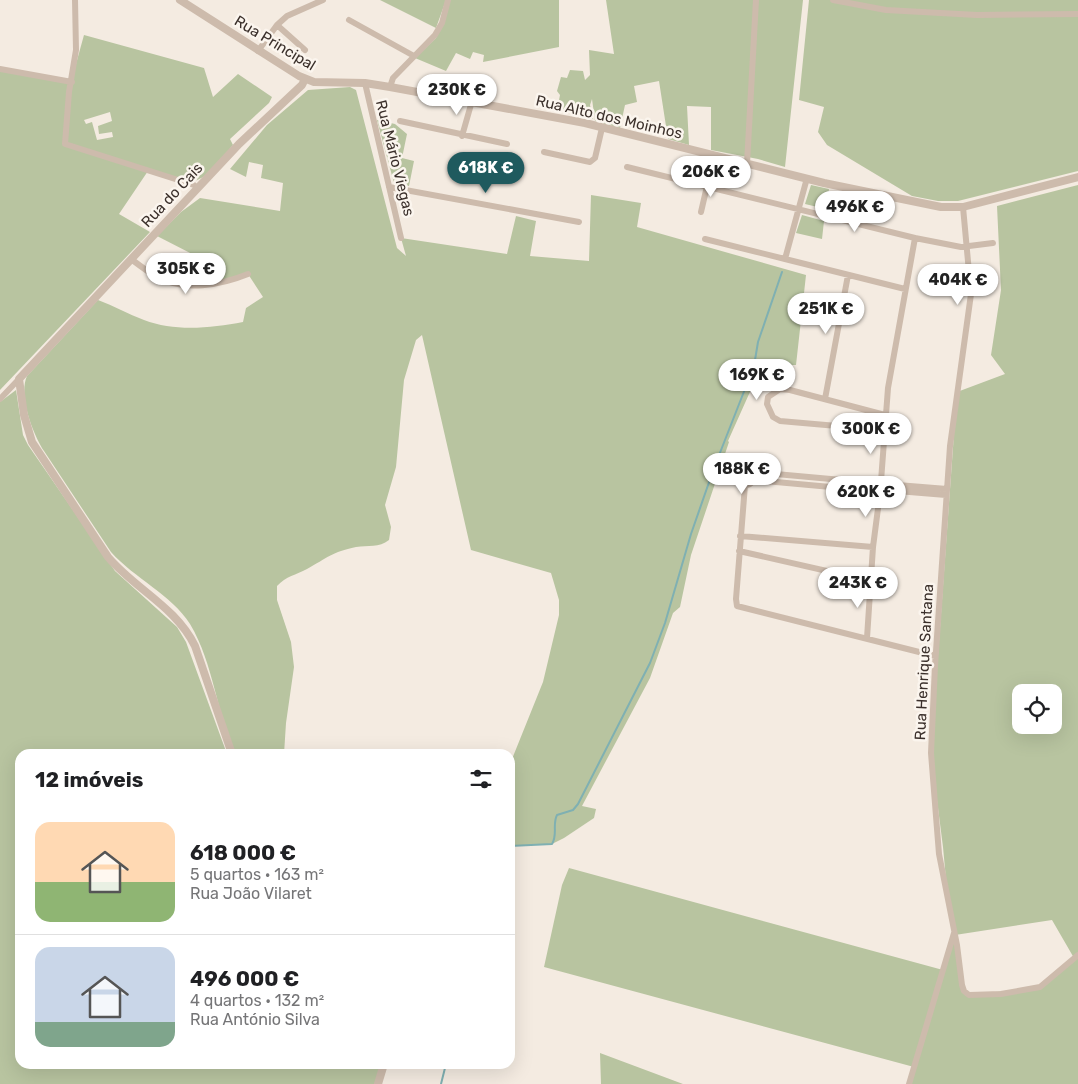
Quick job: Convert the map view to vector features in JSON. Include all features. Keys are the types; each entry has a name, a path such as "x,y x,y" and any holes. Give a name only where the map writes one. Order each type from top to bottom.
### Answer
{"street":[{"path":"75,0 76,50 69,92 65,144 194,185 197,188"},
{"name":"Rua Principal","path":"180,0 304,79 323,83 365,83"},
{"path":"258,51 277,25 287,16 323,0"},
{"path":"390,87 392,78 435,35 442,22 448,0"},
{"path":"747,164 756,0"},
{"path":"833,0 886,10 977,15 1078,14"},
{"path":"349,20 414,56"},
{"path":"277,25 305,50"},
{"path":"0,68 72,82"},
{"name":"Rua do Cais","path":"0,399 239,144 302,85 304,79"},
{"name":"Rua Alto dos Moinhos","path":"365,83 472,101 602,128 930,206 963,207 1078,177"},
{"name":"Rua Mário Viegas","path":"365,83 401,238"},
{"path":"462,136 472,101"},
{"path":"400,121 462,136 507,144"},
{"path":"544,152 590,162 595,158 602,128"},
{"path":"701,212 714,156"},
{"path":"627,167 915,238 961,247 993,243"},
{"path":"785,259 800,209 806,178"},
{"path":"389,187 579,222"},
{"name":"Rua Henrique Santana","path":"963,207 971,294 952,430 935,656 931,753 936,829 964,991 969,995 1002,994 1040,987 1078,955"},
{"path":"867,638 884,415 915,238"},
{"path":"705,239 905,289"},
{"path":"131,258 156,277 185,284 223,283 248,274"},
{"path":"825,399 848,275"},
{"path":"19,379 28,434 49,468 114,564 177,618 189,634 195,646 230,749"},
{"path":"883,430 780,421 773,417 767,404 768,397 780,389 884,415"},
{"path":"880,487 752,472 746,469 739,473 739,480 745,484 750,484 754,480 946,492"},
{"path":"752,472 754,480"},
{"path":"745,484 739,551 737,606 935,656"},
{"path":"740,536 873,547"},
{"path":"739,551 871,581"},
{"path":"909,1084 954,932"},
{"path":"378,1084 382,1069"}],"green space":[{"path":"380,0 446,0 436,28"},
{"path":"450,0 559,0 559,47 483,62 484,55 473,52 470,59 456,53 446,71 415,58 436,38"},
{"path":"606,0 803,0 785,167 758,159 711,150 711,107 687,106 689,145 668,139 659,81 634,86 637,102 625,105 620,128 595,121 592,99 590,105 593,119 561,109 558,105 560,95 557,91 561,77 567,78 570,70 583,71 585,80 590,75 589,50 614,54"},
{"path":"809,0 1078,0 1078,171 958,201 938,201 912,196 827,145 818,132 824,107 799,100"},
{"path":"84,35 204,68 213,97 238,74 272,97 269,103 230,139 233,145 215,167 203,177 197,180 186,181 148,171 119,214 150,232 0,390 0,69 71,82","holes":["110,112 112,121 98,126 99,134 112,132 113,137 97,140 92,122 86,124 84,120"]},
{"path":"350,87 356,90 397,248 406,256 401,238 507,254 516,216 536,221 530,256 589,261 591,195 641,203 637,227 806,275 796,365 762,365 728,441 691,555 680,607 673,613 650,678 582,806 596,809 594,818 552,844 515,846 515,752 543,682 559,615 559,600 551,573 471,550 422,335 416,340 404,380 396,467 385,505 391,527 389,540 377,545 356,547 335,553 288,578 277,586 277,600 291,642 294,667 284,749 234,749 210,672 198,639 190,624 173,604 111,552 44,451 31,425 24,394 27,376 98,300 144,320 168,326 193,328 243,322 246,308 263,297 248,274 233,280 185,284 196,256 157,236 181,212 200,198 280,211 283,183 261,178 263,165 249,162 246,177 230,169 267,125 308,90"},
{"path":"377,120 395,124 407,134 402,158 414,161 409,186 394,183"},
{"path":"811,185 829,189 826,209 805,204"},
{"path":"1078,185 1078,1084 909,1084 914,1067 544,967 562,885 569,868 943,970 954,932 948,901 931,753 957,392 1005,374 991,355 1001,290 997,206","holes":["1052,920 1074,958 1040,987 969,995 962,985 955,935"]},
{"path":"802,215 824,221 822,239 796,233"},
{"path":"16,390 23,435 28,445 115,571 177,627 186,642 225,749 15,749 15,1069 380,1069 375,1084 0,1084 0,402"},
{"path":"600,1053 683,1084 601,1084"}],"waterway":[{"path":"515,846 552,844 555,837 557,815 573,810 578,804 650,663 665,623 691,534 714,468 754,366 758,342 782,272"},
{"path":"441,1084 445,1069"}]}
